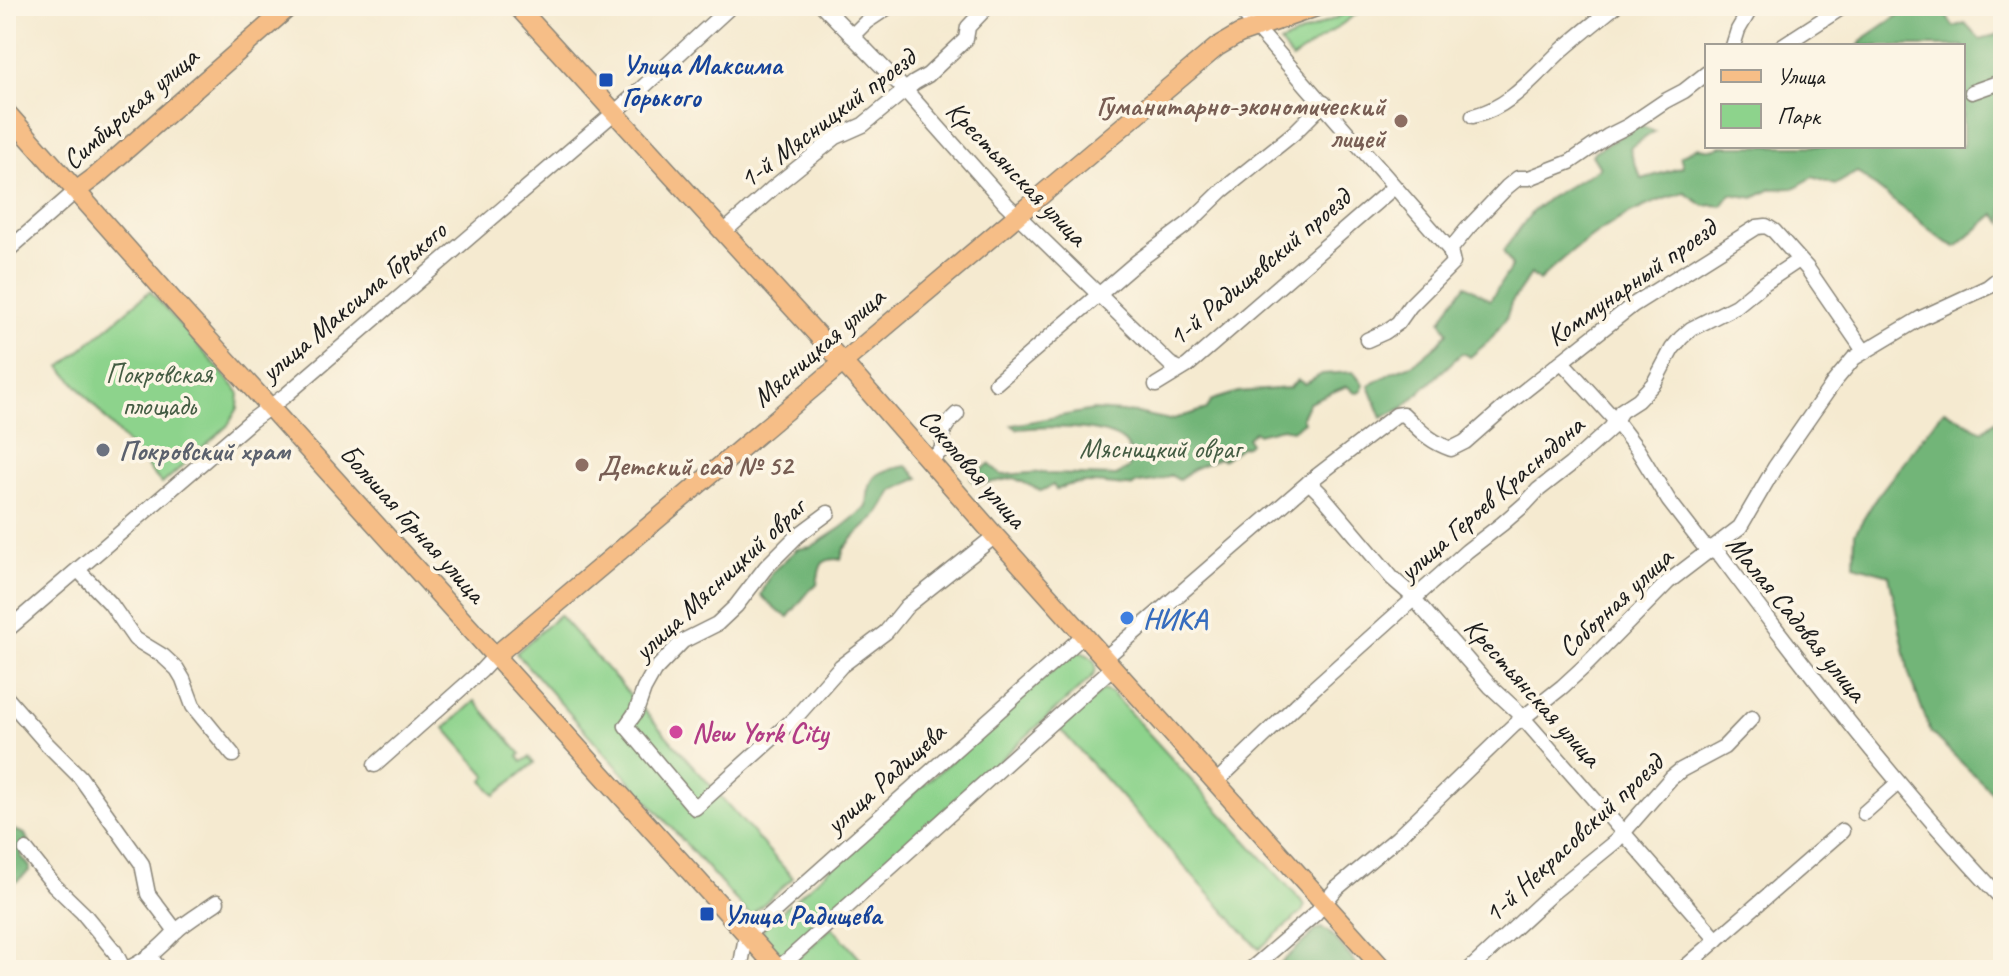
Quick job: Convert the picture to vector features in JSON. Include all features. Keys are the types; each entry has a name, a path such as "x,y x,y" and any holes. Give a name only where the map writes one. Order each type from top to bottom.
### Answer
{"main road":[{"name":"Симбирская улица","path":"76,191 290,6"},
{"name":"Соколовая улица","path":"517,6 843,363 1384,970"},
{"name":"Мясницкая улица","path":"495,656 1217,47 1239,34 1319,6"},
{"name":"Большая Горная улица","path":"6,112 776,969"}],"street":[{"name":"улица Максима Горького","path":"6,631 614,113 731,6"},
{"name":"Крестьянская улица","path":"823,6 905,90 1017,215 1170,364 1180,369"},
{"path":"852,36 890,6"},
{"name":"1-й Мясницкий проезд","path":"724,232 836,137 863,125 928,75 966,39 968,27 988,6"},
{"path":"1237,6 1450,250 1453,263 1410,306 1398,323 1367,340"},
{"path":"1473,116 1498,107 1511,98 1615,6"},
{"path":"1734,44 1752,6"},
{"path":"1785,44 1844,6"},
{"path":"1450,250 1518,178 1529,178 1570,162 1705,75"},
{"path":"1972,92 2003,81"},
{"path":"996,383 1098,294 1189,223 1223,190 1294,133 1324,103"},
{"name":"1-й Радищевский проезд","path":"1156,385 1199,356 1394,187"},
{"name":"Симбирская улица","path":"6,252 76,191"},
{"name":"Коммунарный проезд","path":"1309,482 1396,415 1403,414 1429,440 1451,449 1465,442 1633,305 1757,227 1766,226 1774,231 1807,268 1864,351"},
{"name":"улица Героев Краснодона","path":"1216,782 1313,689 1611,428 1621,411 1638,400 1654,383 1672,349 1691,329 1736,306 1799,260"},
{"name":"Соборная улица","path":"1250,970 1306,923 1336,889 1397,838 1523,718 1587,664 1668,582 1740,527 1775,467 1854,358 1921,318 1988,287 2003,275"},
{"name":"Малая Садовая улица","path":"1562,362 1615,420 1669,501 1703,545 1721,556 1810,675 1898,783 2003,900"},
{"path":"929,461 942,450 945,425 957,414"},
{"name":"Крестьянская улица","path":"1309,482 1392,578 1523,718 1717,940"},
{"path":"776,969 1309,482"},
{"name":"улица Мясницкий овраг","path":"828,513 797,536 766,567 736,606 717,624 683,641 654,671 636,712 626,726 695,808 796,717 841,666 886,632 907,606 995,536"},
{"path":"78,570 110,603 135,639 163,656 177,669 193,706 233,755"},
{"name":"улица Радищева","path":"746,936 1084,635"},
{"name":"Мясницкая улица","path":"375,765 495,656"},
{"path":"6,697 80,777 142,864 148,894 176,931"},
{"name":"1-й Некрасовский проезд","path":"1469,970 1552,893 1624,833 1671,778 1724,747 1752,718"},
{"path":"1864,813 1898,783"},
{"path":"1682,970 1842,831"},
{"path":"26,850 115,952 124,970 150,957 176,931 217,902"},
{"path":"740,970 746,936"},
{"path":"150,957 161,970"}],"green space":[{"path":"1362,6 1365,8 1292,59 1280,43"},
{"path":"1912,6 1939,6 1954,27 1965,23 1980,39 2003,33 2003,223 1995,214 1956,247 1944,241 1857,172 1835,185 1813,177 1794,188 1771,189 1754,198 1731,194 1722,206 1704,206 1685,193 1664,199 1606,227 1539,281 1531,274 1511,303 1506,319 1489,341 1470,357 1462,353 1403,408 1382,418 1369,386 1414,364 1439,343 1448,332 1441,321 1466,285 1490,300 1512,266 1503,251 1532,212 1549,198 1600,168 1592,155 1595,151 1640,125 1655,131 1630,148 1642,179 1683,167 1680,156 1698,147 1965,148 1965,44 1860,44"},
{"name":"Покровская площадь","path":"150,291 239,392 238,408 228,425 162,484 61,367"},
{"name":"Мясницкий овраг","path":"1353,372 1363,384 1362,390 1355,393 1347,386 1309,402 1302,417 1304,422 1292,430 1282,428 1258,434 1255,431 1247,438 1250,443 1247,446 1223,460 1219,458 1193,469 1179,480 1170,475 1132,486 1082,483 1056,490 1053,485 1041,491 1014,478 977,485 970,479 989,464 1002,475 1045,472 1116,476 1129,468 1131,453 1124,442 1115,436 1057,427 1017,429 1012,425 1093,410 1137,413 1170,420 1207,409 1212,400 1238,392 1289,388 1298,380 1305,384 1322,374"},
{"path":"1944,410 1982,431 2003,415 2003,803 1931,733 1909,674 1889,575 1854,565 1855,533 1876,498"},
{"path":"907,466 919,478 893,491 877,516 844,549 841,559 822,564 817,585 788,617 761,595 772,572 797,549 811,547 867,507 870,487 876,476"},
{"path":"559,615 793,878 750,916 516,653"},
{"path":"1078,652 1095,663 1093,676 788,952 782,954 767,944 763,936 764,927 1070,655"},
{"path":"1103,690 1112,693 1305,905 1302,912 1259,949 1060,729"},
{"path":"475,701 521,754 518,756 522,762 529,757 534,763 495,795 483,781 487,776 445,728"},
{"path":"6,827 25,834 28,841 21,856 30,867 29,871 16,882 6,879"},
{"path":"832,927 870,970 793,970 790,966"},
{"path":"1321,928 1328,931 1362,970 1283,970 1279,965"}],"place":[{"name":"Улица Максима Горького","path":"606,80"},
{"name":"Гуманитарно-экономический лицей","path":"1401,121"},
{"name":"Покровский храм","path":"103,450"},
{"name":"Детский сад № 52","path":"582,465"},
{"name":"НИКА","path":"1127,618"},
{"name":"New York City","path":"676,732"},
{"name":"Улица Радищева","path":"707,914"}]}
